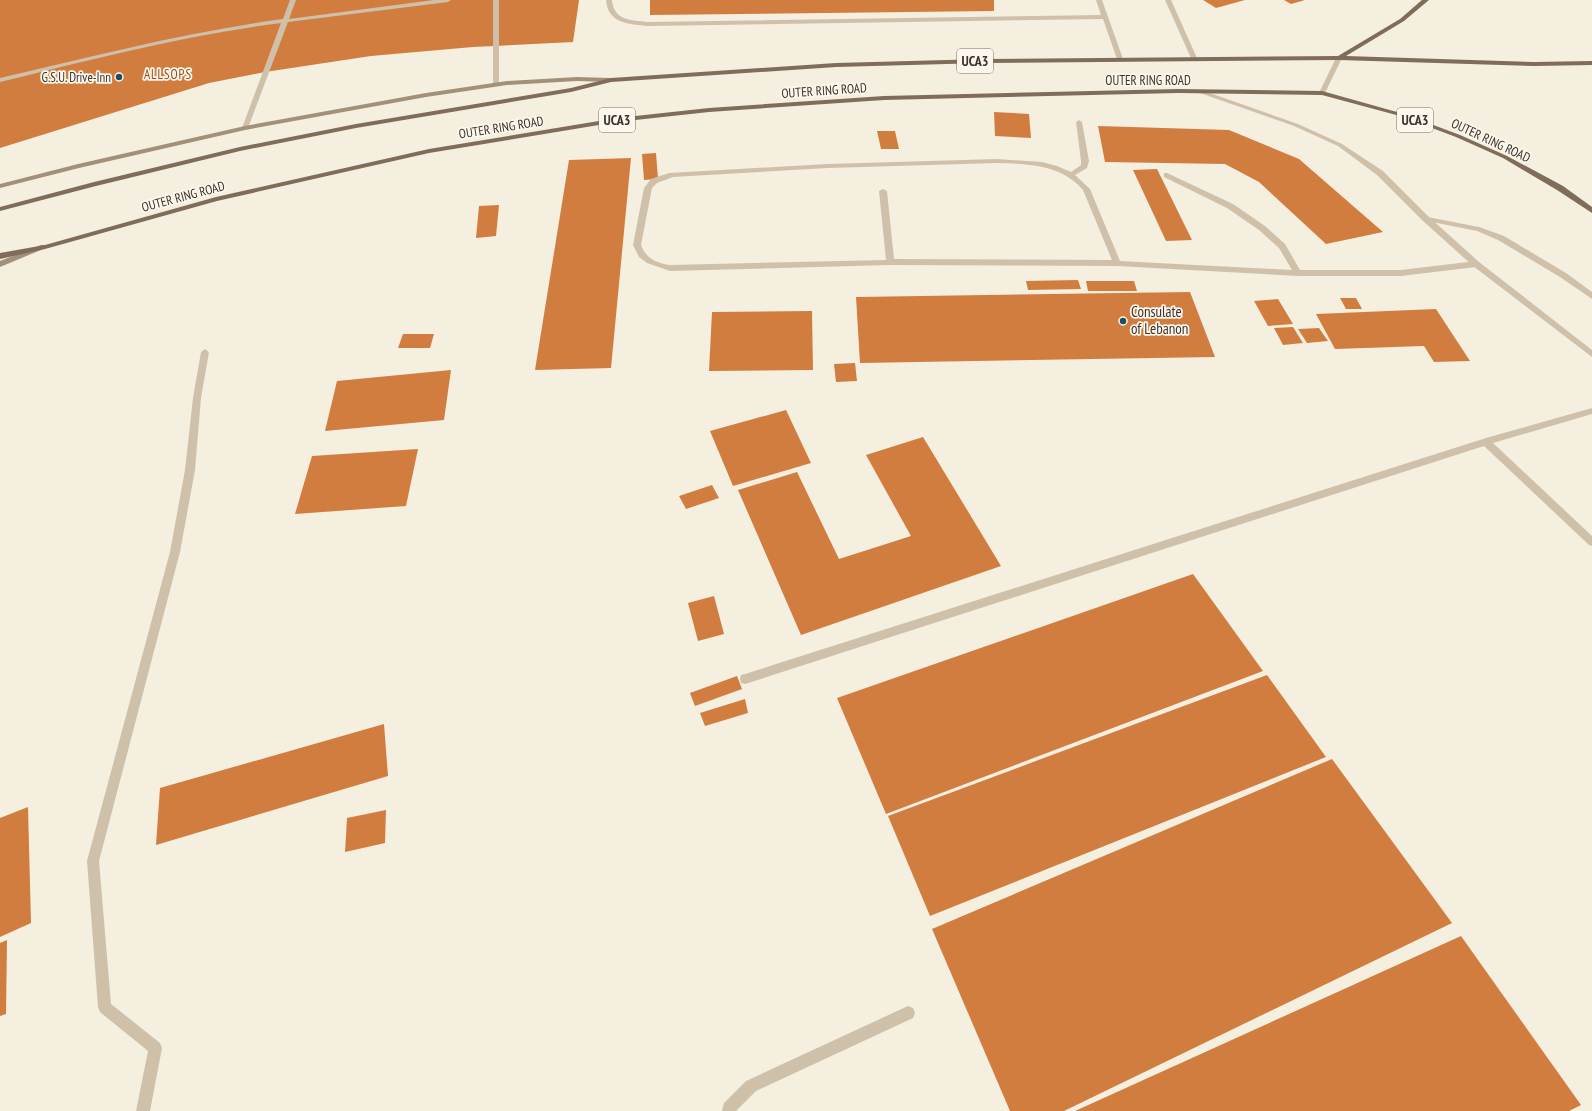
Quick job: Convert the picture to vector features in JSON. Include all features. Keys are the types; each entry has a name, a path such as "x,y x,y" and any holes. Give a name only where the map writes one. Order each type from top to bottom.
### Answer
{"main road":[{"path":"1339,58 1402,20 1426,0"},
{"name":"OUTER RING ROAD","path":"0,186 78,166 245,128 378,103 496,84 545,80 611,80 836,65 1120,59 1339,58 1534,64 1592,63"},
{"name":"OUTER RING ROAD","path":"0,209 240,149 356,126 557,92 611,80"},
{"name":"OUTER RING ROAD","path":"0,256 45,247 216,199 430,151 617,120 709,110 884,98 1066,93 1322,93 1402,115 1458,136 1505,157 1560,188 1592,210"},
{"name":"OUTER RING ROAD","path":"0,264 45,247"}],"street":[{"path":"245,128 284,20 293,0"},
{"path":"0,80 229,28 448,0"},
{"path":"496,0 496,84"},
{"path":"609,0 608,8 614,15 623,21 648,24 1105,17"},
{"path":"1099,0 1120,59"},
{"path":"1168,0 1194,58"},
{"path":"1322,93 1339,58"},
{"path":"1202,92 1296,125 1340,145 1380,172 1425,218 1476,264 1592,354"},
{"path":"1070,175 1084,166 1085,161 1079,122"},
{"path":"1117,264 1086,189 1079,181 1070,175 1043,164 995,161 848,164 672,175 654,181 648,188 637,245 639,253 643,258 660,266 670,268 890,262 1117,264 1298,273 1401,273 1476,264"},
{"path":"1167,175 1230,206 1262,228 1282,246 1298,273"},
{"path":"883,191 890,262"},
{"path":"1425,218 1479,230 1501,238 1563,275 1592,296"},
{"path":"143,1111 155,1048 105,1006 93,861 175,552 190,470 197,398 205,352"},
{"path":"745,679 1486,442 1592,411"},
{"path":"1486,442 1592,542"},
{"path":"729,1111 730,1108 751,1086 908,1013"}],"building":[{"name":"G.S.U. Drive-Inn","path":"0,0 579,0 573,42 473,47 371,56 265,72 209,83 0,148"},
{"path":"650,0 994,0 994,11 650,15"},
{"path":"1203,0 1245,0 1216,8"},
{"path":"1284,0 1305,0 1291,4"},
{"path":"994,112 1029,114 1031,138 995,136"},
{"path":"1098,126 1229,130 1299,159 1383,232 1326,244 1259,182 1225,164 1105,162"},
{"path":"877,131 895,131 899,149 881,149"},
{"path":"656,153 658,179 644,180 642,154"},
{"path":"631,158 611,368 535,370 569,160"},
{"path":"1157,169 1192,240 1166,241 1133,170"},
{"path":"499,205 496,236 476,238 479,206"},
{"path":"1078,280 1081,289 1028,290 1026,281"},
{"path":"1086,281 1134,281 1137,291 1088,291"},
{"path":"1190,292 1215,357 860,363 856,297"},
{"path":"1340,298 1356,298 1362,309 1346,309"},
{"path":"1278,299 1293,324 1268,326 1254,301"},
{"path":"1436,309 1470,361 1434,362 1424,346 1335,349 1316,314"},
{"path":"812,311 813,370 709,371 712,312"},
{"path":"1293,327 1303,343 1283,345 1274,328"},
{"path":"1319,328 1328,341 1307,343 1298,329"},
{"path":"403,334 434,334 430,348 398,348"},
{"path":"855,363 857,381 836,382 834,364"},
{"path":"451,370 444,420 325,431 337,381"},
{"path":"786,410 811,463 733,486 710,431"},
{"path":"923,437 1001,566 801,635 738,490 797,472 839,559 911,536 866,455"},
{"path":"418,449 406,506 295,514 312,456"},
{"path":"712,485 719,498 686,509 679,496"},
{"path":"1193,574 1263,671 886,814 837,698"},
{"path":"714,596 724,634 698,641 688,603"},
{"path":"1267,675 1326,757 930,916 888,816"},
{"path":"737,676 742,689 695,706 690,693"},
{"path":"745,699 748,713 705,726 700,713"},
{"path":"384,724 388,776 156,845 160,788"},
{"path":"1332,759 1452,923 1064,1111 1010,1111 932,929"},
{"path":"28,807 31,923 0,937 0,818"},
{"path":"386,810 385,843 345,852 347,818"},
{"path":"1461,936 1581,1105 1569,1111 1075,1111"},
{"path":"7,940 6,1014 0,1016 0,943"}],"place":[{"name":"G.S.U. Drive-Inn","path":"119,77"},
{"name":"Consulate of Lebanon","path":"1123,321"}],"district":[{"name":"ALLSOPS","path":"168,74"}]}
